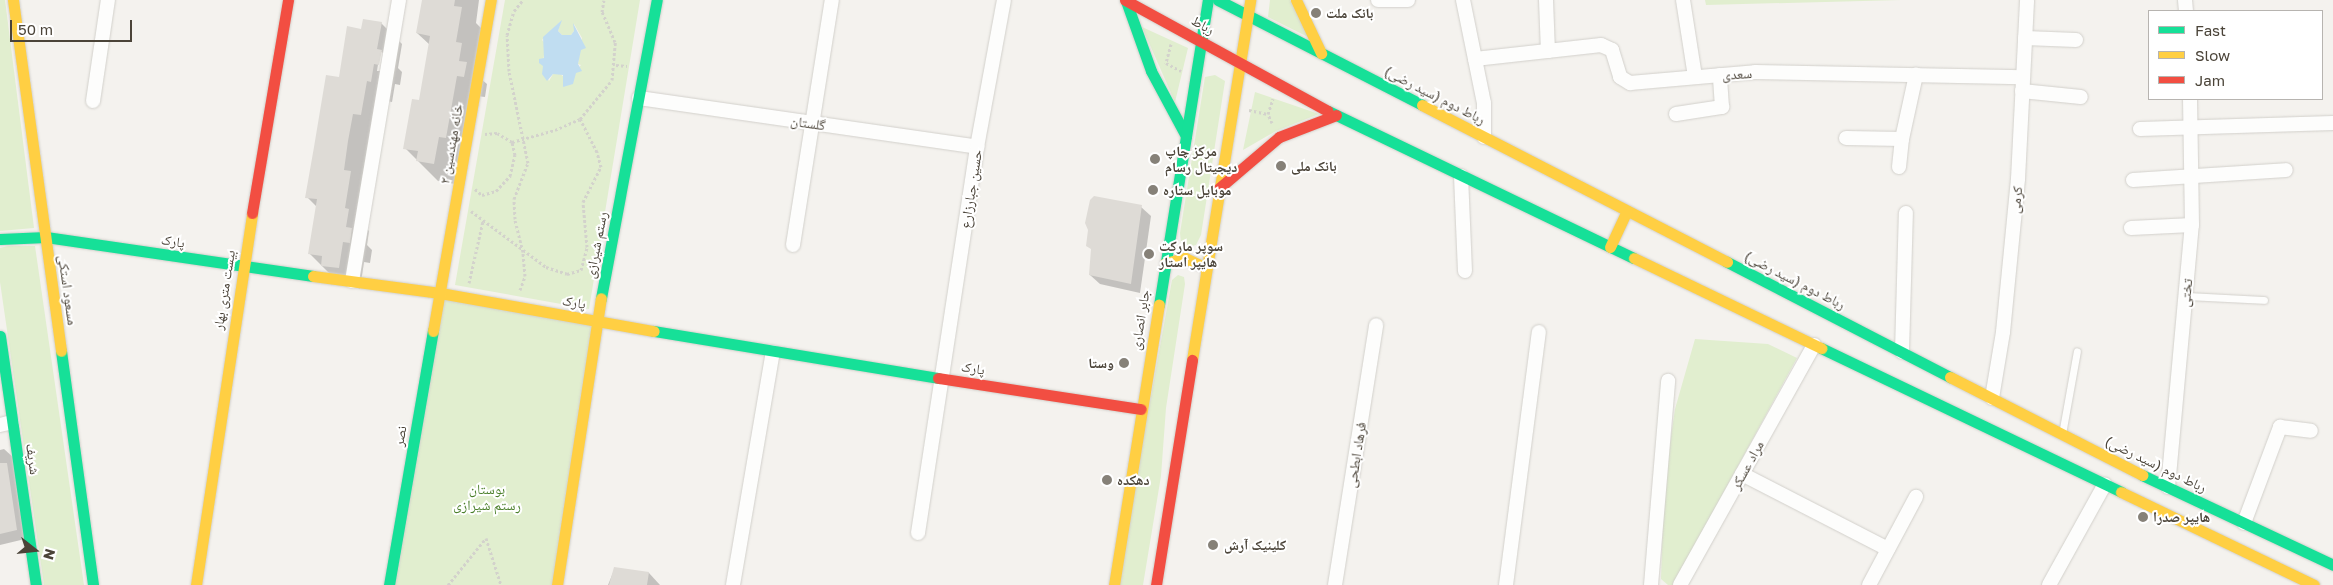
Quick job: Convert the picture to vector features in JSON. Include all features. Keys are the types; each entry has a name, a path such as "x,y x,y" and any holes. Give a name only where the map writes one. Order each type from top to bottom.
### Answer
{"main road":[{"name":"مسعود استکی","path":"13,0 93,585"},
{"name":"بیست متری بهار","path":"196,585 243,267 288,0"},
{"name":"خانه مهندسین ۲","path":"440,293 491,0"},
{"name":"رستم شیرازی","path":"557,585 597,322 657,0"},
{"name":"رباط","path":"1126,0 1239,62"},
{"path":"1126,0 1155,79 1186,136"},
{"name":"جابر انصاری","path":"1114,585 1208,0"},
{"name":"رباط","path":"1218,0 1247,15"},
{"path":"1156,585 1218,189 1250,0"},
{"path":"1296,0 1321,53"},
{"name":"رباط دوم (سید رضی)","path":"1247,15 2062,435 2333,565"},
{"path":"1239,62 1336,115 1461,176 2314,585"},
{"path":"1218,189 1279,137 1336,115"},
{"path":"1610,247 1627,211"},
{"name":"پارک","path":"0,239 46,237 243,267 440,293 773,352 1141,409"},
{"path":"1165,263 1184,258 1206,268"},
{"name":"نصر","path":"389,585 440,293"},
{"name":"شریف","path":"0,336 6,423 36,585"}],"street":[{"path":"93,101 108,0"},
{"path":"352,281 399,0"},
{"path":"793,244 814,124 832,0"},
{"name":"حسین جبارزارع","path":"918,533 977,147 1004,0"},
{"path":"1378,0 1408,0"},
{"path":"1464,0 1484,103 1484,137"},
{"path":"1546,0 1548,51"},
{"path":"1683,0 1695,77"},
{"name":"کرمی","path":"1992,398 2003,332 2018,180 2026,0"},
{"path":"2025,38 2076,40"},
{"name":"سعدی","path":"1475,59 1601,45 1612,50 1620,77 1630,83 1755,72 1916,75 2023,84 2081,97"},
{"path":"1676,114 1722,107 1720,75"},
{"path":"1899,167 1902,139 1916,75"},
{"name":"گلستان","path":"639,98 977,147"},
{"name":"تختی","path":"2168,487 2192,225 2193,174 2190,100"},
{"path":"2140,129 2191,125 2333,123"},
{"path":"1846,138 1902,139"},
{"path":"2133,180 2193,174 2286,170"},
{"path":"1461,176 1465,271"},
{"path":"1902,352 1906,213"},
{"path":"2131,228 2192,225"},
{"name":"فرهاد ابطحی","path":"1335,585 1376,325"},
{"path":"1506,585 1539,332"},
{"name":"مراد عسکر","path":"1680,585 1814,345"},
{"path":"733,585 773,352"},
{"path":"1651,585 1668,381"},
{"path":"2244,523 2280,427 2311,431"},
{"path":"1742,474 1888,549"},
{"path":"2049,585 2105,484"},
{"path":"1869,585 1916,497"}],"lane":[{"path":"2186,296 2264,300"},
{"path":"2062,435 2077,351"}],"path":[{"path":"515,296 522,287 524,252 515,219 514,199 528,163 509,71 507,36 514,11 523,0"},
{"path":"481,134 497,133 512,142 524,140 580,119 612,80 616,65 615,42 602,12 604,0"},
{"path":"1171,40 1166,63 1182,71"},
{"path":"616,65 630,66"},
{"path":"1273,98 1268,114 1276,131"},
{"path":"1251,110 1268,114"},
{"path":"468,209 546,267 567,274 582,270 587,247 583,202 601,167 597,152 580,119"},
{"path":"472,187 482,194 496,191 510,176 515,155 512,142"},
{"path":"468,287 483,220"},
{"path":"448,585 486,538 501,585"}],"green space":[{"path":"0,0 5,0 34,228 0,231"},
{"path":"505,0 640,0 589,309 455,285","holes":["561,21 558,31 562,35 571,35 574,31 574,24 582,38 578,64 581,65 563,87 564,77 559,73 553,74 549,81 543,66 545,43 542,40"]},
{"path":"1270,0 1290,0 1308,37 1268,17"},
{"path":"1705,0 1901,0 1706,5"},
{"path":"1142,27 1188,48 1175,102"},
{"path":"1215,75 1225,81 1201,235 1196,245 1188,247 1181,243 1180,233 1205,77"},
{"path":"1255,92 1319,114 1276,131 1243,150"},
{"path":"8,246 35,246 84,585 44,585 0,282 0,248"},
{"path":"1178,275 1184,277 1185,284 1166,408 1161,476 1143,585 1117,585 1172,280"},
{"name":"بوستان رستم شیرازی","path":"440,293 597,322 557,585 389,585"},
{"path":"1695,339 1768,344 1797,358 1673,585 1668,585 1661,579 1664,485 1675,409"}],"water":[{"path":"562,20 558,31 562,35 571,35 574,31 573,23 586,48 581,50 578,64 582,71 576,73 573,84 563,87 563,75 553,74 547,81 542,74 543,66 539,63 539,59 544,58 543,37"}],"building":[{"path":"422,0 455,0 454,6 462,7 456,42 462,43 459,61 467,62 464,77 457,76 446,138 439,137 434,164 416,161 418,151 403,149 412,99 419,100 430,36 416,33"},
{"path":"363,19 382,22 377,49 382,50 379,65 374,64 371,82 367,81 361,115 353,114 348,141 344,170 351,171 345,208 349,209 346,227 352,228 350,243 343,242 339,268 321,266 322,256 308,254 317,199 305,198 326,75 339,77 347,26 361,29"},
{"path":"1094,196 1142,205 1131,284 1089,275 1091,249 1086,246 1088,230 1085,223 1090,200"},
{"path":"0,463 7,463 17,530 0,534"},
{"path":"614,567 649,572 647,585 609,585"}],"traffic: fast":[{"path":"601,298 657,0"},
{"path":"1159,305 1208,0"},
{"path":"1218,0 1422,105"},
{"path":"1126,1 1151,71 1186,136"},
{"path":"1328,111 1634,258"},
{"path":"0,239 46,237 313,276"},
{"path":"1727,262 1950,377"},
{"path":"389,585 433,331"},
{"path":"654,331 938,378"},
{"path":"0,336 36,585"},
{"path":"1821,348 2121,492"},
{"path":"61,351 93,585"},
{"path":"2142,475 2333,565"}],"traffic: slow":[{"path":"13,0 61,351"},
{"path":"433,331 491,0"},
{"path":"1192,360 1250,0"},
{"path":"1296,0 1321,53"},
{"path":"1422,105 1727,262"},
{"path":"1610,247 1627,211"},
{"path":"196,585 252,213"},
{"path":"1165,263 1185,258 1206,268"},
{"path":"1634,258 1821,348"},
{"path":"313,276 440,293 654,331"},
{"path":"557,585 601,298"},
{"path":"1114,585 1159,305"},
{"path":"1950,377 2142,475"},
{"path":"2121,492 2314,585"}],"traffic: jam":[{"path":"252,213 288,0"},
{"path":"1125,0 1328,111"},
{"path":"1218,189 1279,137 1336,115"},
{"path":"1156,585 1192,360"},
{"path":"938,378 1141,409"}],"place":[{"name":"بانک ملت","path":"1316,13"},
{"name":"مرکز چاپ دیجیتال رسام","path":"1155,159"},
{"name":"بانک ملی","path":"1281,166"},
{"name":"موبایل ستاره","path":"1153,190"},
{"name":"سوپر مارکت هایپر استار","path":"1149,254"},
{"name":"وستا","path":"1124,363"},
{"name":"دهکده","path":"1107,480"},
{"name":"هایپر صدرا","path":"2143,517"},
{"name":"کلینیک آرش","path":"1213,545"}]}
